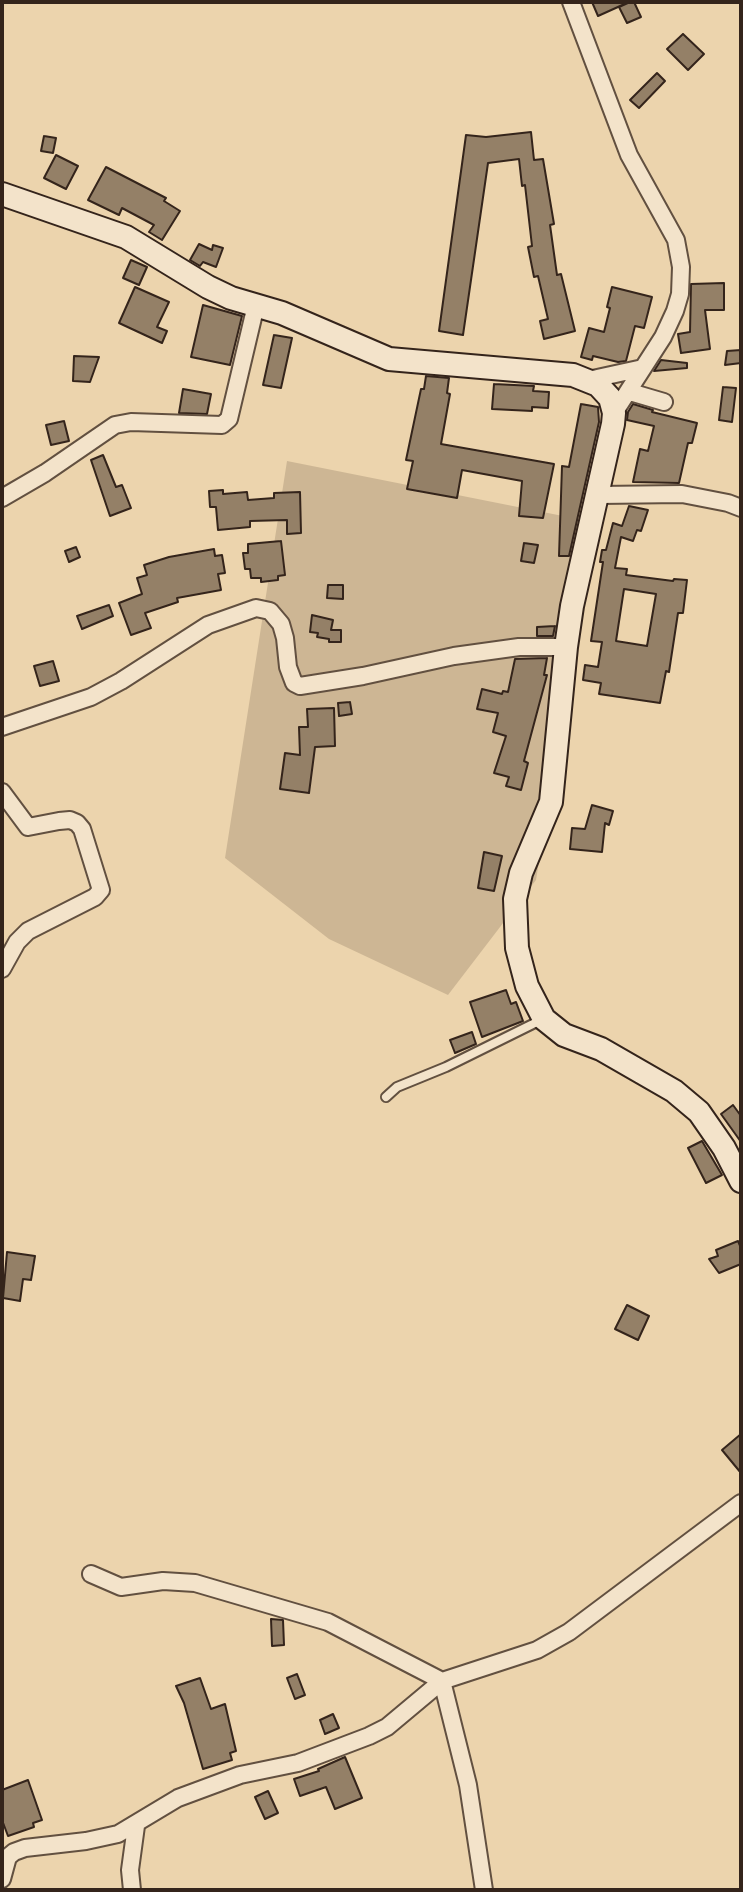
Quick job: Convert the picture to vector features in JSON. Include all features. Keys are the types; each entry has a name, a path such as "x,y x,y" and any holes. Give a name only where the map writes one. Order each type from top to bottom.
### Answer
{"main road":[{"path":"2,194 126,237 231,298 282,313 389,359 545,371 588,380 610,398 614,413 566,647 551,802 521,873 515,899 517,948 527,986 544,1019 564,1035 601,1049 674,1091 699,1112 724,1148 741,1181"}],"street":[{"path":"571,2 629,155 676,240 681,267 680,294 663,337 614,413"},
{"path":"2,498 115,425 131,422 222,425 229,419 256,305"},
{"path":"588,380 643,368"},
{"path":"630,392 664,402"},
{"path":"599,495 682,494 741,508"},
{"path":"2,727 91,697 208,625 256,608 270,611 281,624 288,667 294,683 300,686 454,656 519,647 566,647"},
{"path":"2,792 28,827 70,820 77,823 82,829 101,890 95,897 28,931 17,942 2,969"},
{"path":"2,1879 5,1854 25,1848 118,1834 136,1826 178,1798 240,1775 298,1763 387,1727 442,1681 537,1650 569,1632 741,1503"},
{"path":"91,1574 121,1587 163,1581 195,1583 328,1622 442,1681 468,1785 484,1890"},
{"path":"132,1890 130,1870 136,1826"}],"lane":[{"path":"386,1097 397,1087 446,1067 544,1019"}],"shaded area":[{"path":"287,461 593,522 536,880 448,995 329,939 225,858"}],"building":[{"path":"592,2 629,2 598,16"},
{"path":"634,2 641,17 627,23 619,7"},
{"path":"683,34 704,54 688,70 667,49"},
{"path":"657,73 665,81 639,108 630,100"},
{"path":"531,132 534,160 543,159 554,224 550,225 557,275 561,274 575,331 544,339 540,321 548,319 528,247 532,246 519,159 488,163 463,335 439,331 466,135 486,137"},
{"path":"44,136 56,138 53,153 41,151"},
{"path":"56,155 78,166 66,189 44,178"},
{"path":"106,167 166,198 164,201 180,211 162,240 149,232 154,225 122,208 119,215 88,200"},
{"path":"199,244 212,250 213,245 223,248 216,267 203,262 200,266 190,260"},
{"path":"131,260 147,267 139,285 123,278"},
{"path":"724,283 724,310 705,310 710,349 681,353 678,334 690,332 691,284"},
{"path":"135,287 169,302 157,327 167,331 162,343 119,323"},
{"path":"612,287 652,297 644,328 635,326 626,361 581,357 589,328 604,332"},
{"path":"203,305 242,316 230,365 191,357"},
{"path":"274,335 292,338 281,388 263,385"},
{"path":"741,350 741,363 725,365 727,351"},
{"path":"74,356 99,357 90,382 73,381"},
{"path":"661,360 687,363 687,368 654,371"},
{"path":"426,376 449,378 447,393 450,394 441,444 554,464 543,518 519,516 522,481 462,470 457,498 407,489 413,461 406,460"},
{"path":"494,384 534,386 533,391 549,392 548,408 532,407 532,411 492,409"},
{"path":"723,387 736,388 732,422 719,420"},
{"path":"183,389 211,394 207,414 179,413"},
{"path":"581,404 598,407 599,422 569,556 559,556 562,466 569,467"},
{"path":"633,404 697,423 692,443 688,443 679,483 633,482 640,449 648,451 654,426 627,420"},
{"path":"64,421 69,441 51,445 46,425"},
{"path":"103,455 116,487 122,485 131,508 110,516 91,460"},
{"path":"223,490 223,494 247,492 248,500 274,498 274,493 300,492 301,533 287,534 287,520 250,521 250,527 218,530 216,507 210,507 209,491"},
{"path":"629,506 648,510 641,531 637,530 633,541 621,537 615,568 627,569 626,575 687,580 683,613 678,613 669,672 666,671 660,703 599,694 601,683 583,680 585,665 598,667 602,642 591,641 603,562 600,562 602,550 606,550 613,523 622,526","holes":["624,589 656,594 647,646 616,641"]},
{"path":"281,541 285,575 278,576 278,580 261,582 261,578 251,578 250,569 245,569 243,553 248,553 248,544"},
{"path":"524,543 538,545 534,563 521,561"},
{"path":"76,547 80,557 69,562 65,551"},
{"path":"214,549 215,556 222,555 225,573 218,574 221,590 177,598 178,602 145,613 151,628 131,635 119,603 142,594 137,578 147,575 144,565"},
{"path":"328,585 343,585 343,599 327,598"},
{"path":"109,605 113,616 82,629 77,616"},
{"path":"312,615 333,620 331,630 341,630 341,642 329,642 329,639 317,637 318,633 310,632"},
{"path":"555,626 553,636 537,636 537,627"},
{"path":"547,658 544,675 547,675 524,761 528,763 521,790 506,786 509,777 494,773 506,736 493,732 498,713 477,709 482,689 502,694 503,691 508,692 515,659"},
{"path":"53,661 59,681 40,686 34,666"},
{"path":"350,702 352,714 339,716 338,703"},
{"path":"334,708 335,746 315,747 309,793 280,789 285,753 300,755 299,727 308,727 307,709"},
{"path":"592,805 613,811 609,825 605,823 602,852 570,849 572,828 585,829"},
{"path":"484,852 502,856 494,891 478,888"},
{"path":"506,990 511,1004 516,1002 523,1021 482,1037 470,1002"},
{"path":"472,1032 476,1044 455,1053 450,1040"},
{"path":"733,1105 741,1116 741,1142 721,1114"},
{"path":"702,1141 722,1175 706,1183 688,1148"},
{"path":"738,1241 741,1264 719,1273 709,1259 718,1256 716,1250"},
{"path":"7,1252 35,1256 31,1280 23,1279 20,1301 3,1298"},
{"path":"627,1305 649,1316 638,1340 615,1329"},
{"path":"741,1434 741,1473 722,1450"},
{"path":"271,1619 283,1620 284,1645 272,1646"},
{"path":"297,1674 305,1695 295,1699 287,1678"},
{"path":"200,1678 211,1709 225,1704 236,1751 230,1753 232,1760 203,1769 176,1686"},
{"path":"333,1714 339,1728 325,1734 320,1720"},
{"path":"345,1757 362,1798 335,1809 326,1787 300,1796 294,1779 319,1771"},
{"path":"28,1780 42,1820 33,1823 34,1827 8,1836 2,1820 2,1790"},
{"path":"268,1791 278,1813 265,1819 255,1797"}]}
